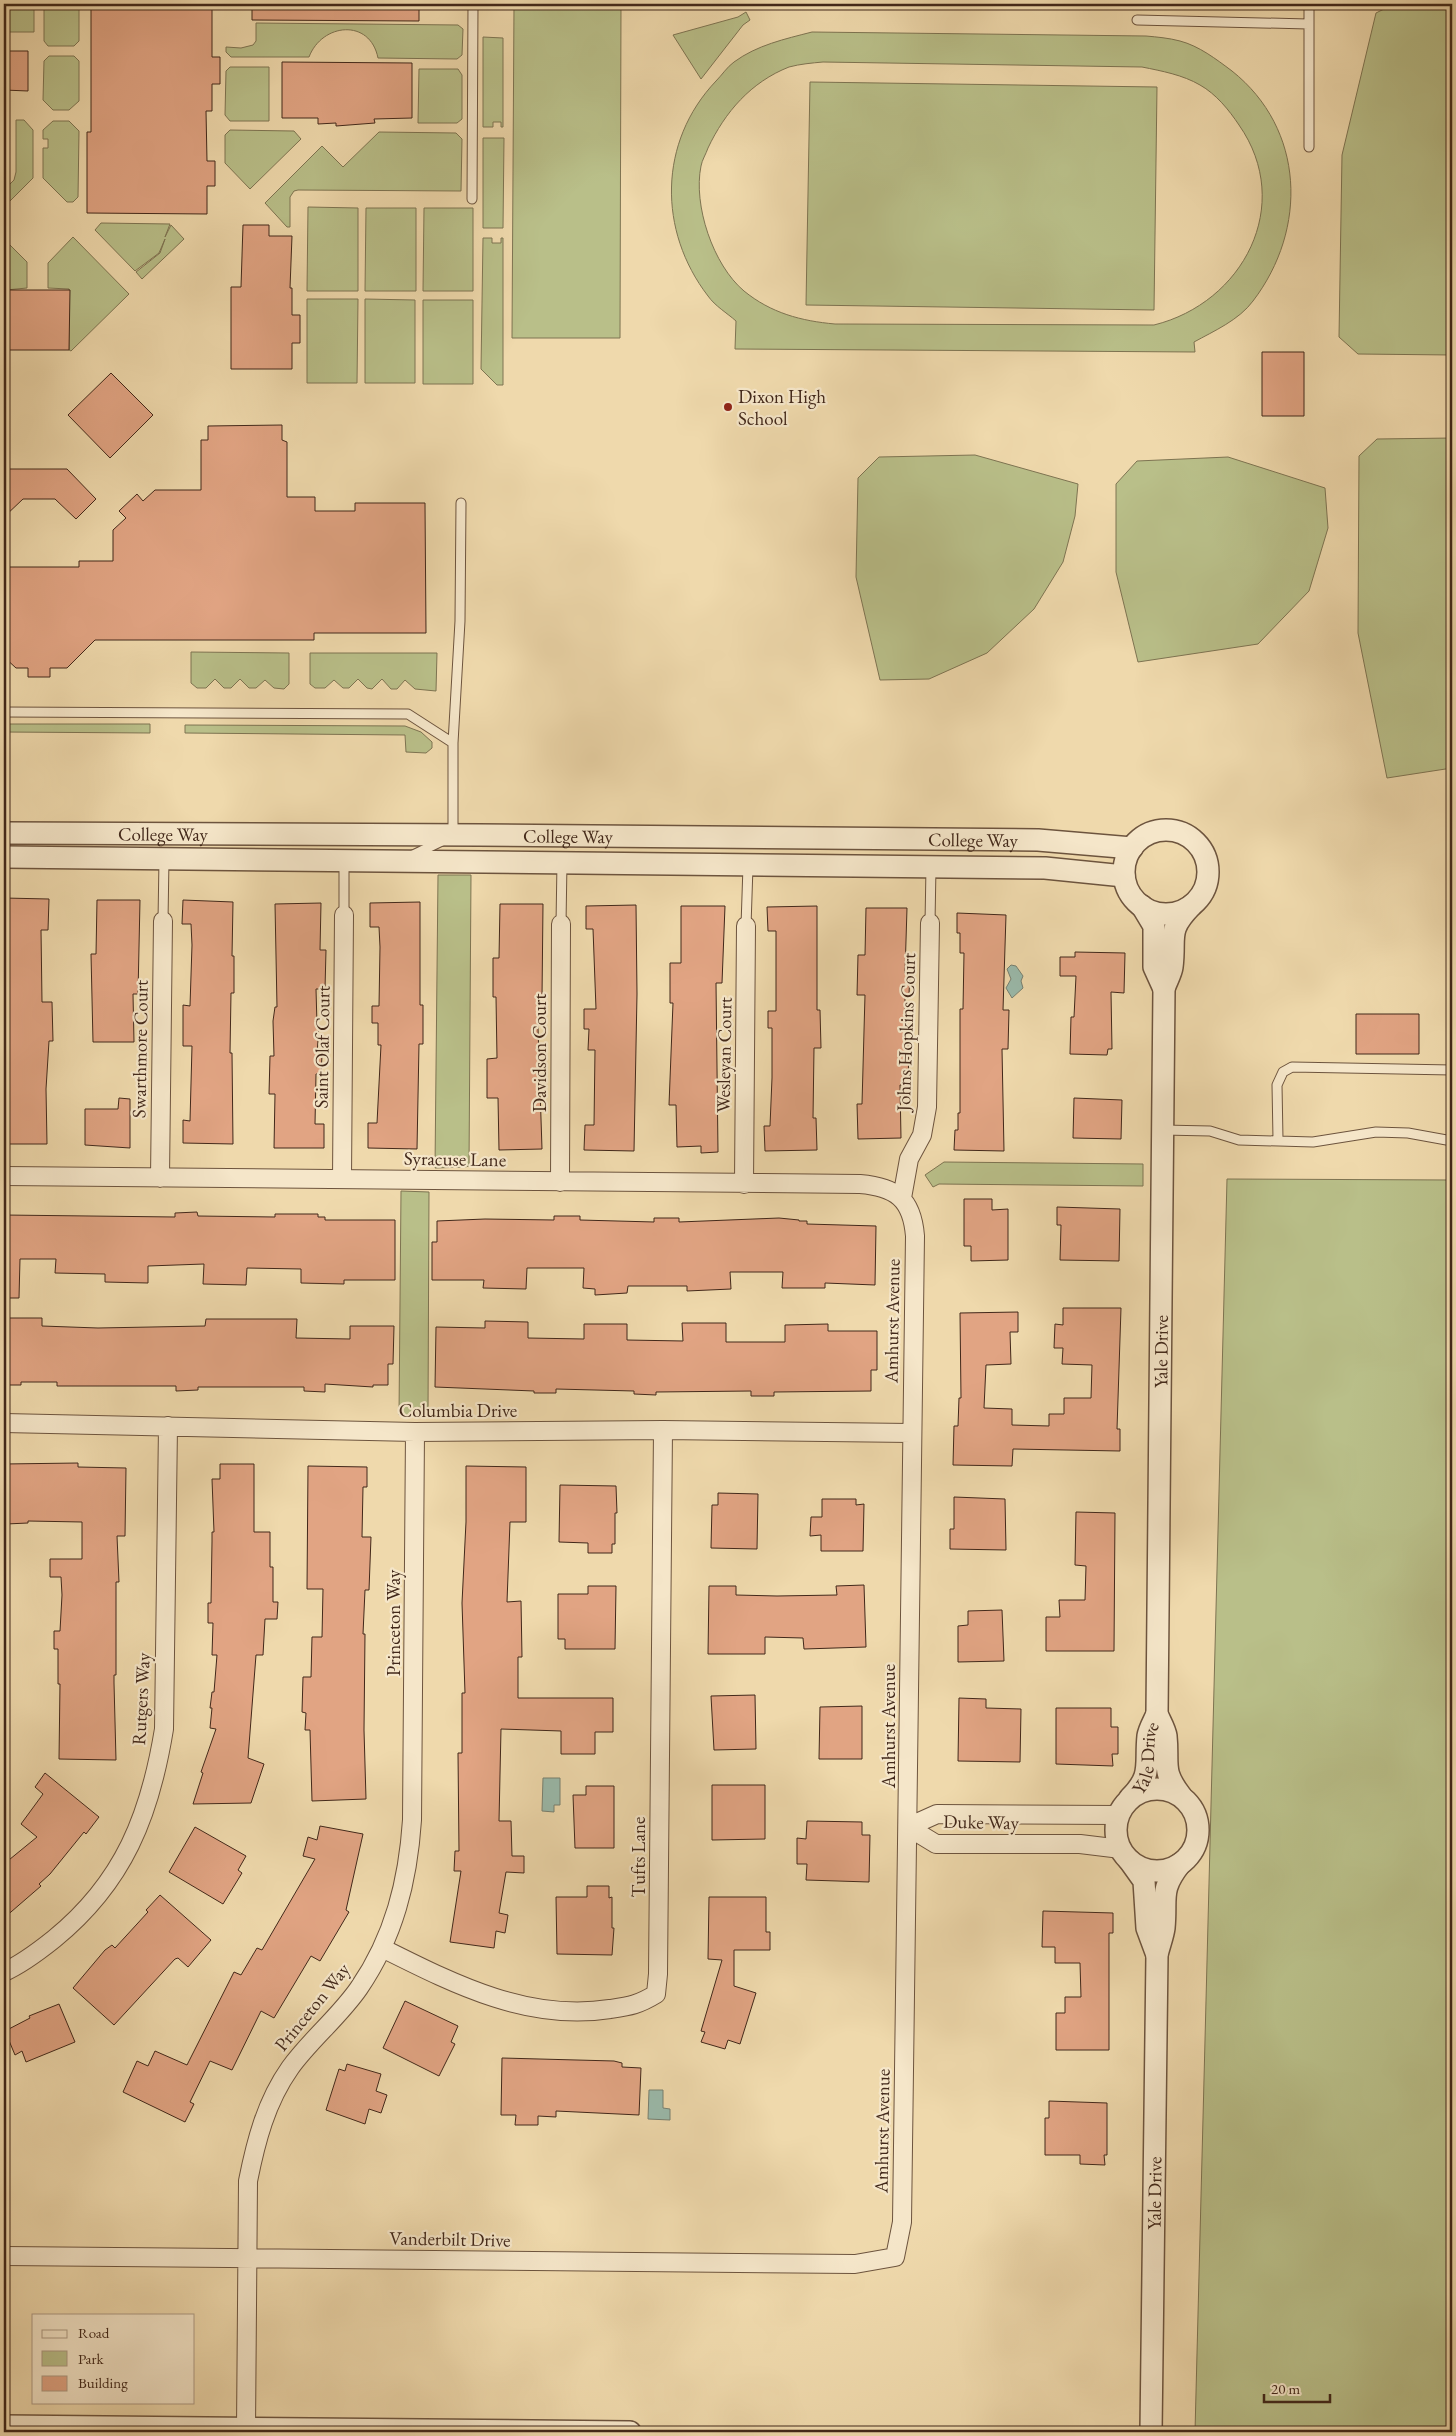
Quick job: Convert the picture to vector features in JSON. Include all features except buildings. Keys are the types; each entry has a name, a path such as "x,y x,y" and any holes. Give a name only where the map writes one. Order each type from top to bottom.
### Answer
{"street":[{"path":"1170,830 1184,834 1195,842 1204,854 1207,875 1201,895 1191,906 1178,912 1165,914 1152,912 1142,906 1127,888 1124,876 1124,866 1132,848 1142,837 1155,832 1170,830"},
{"name":"College Way","path":"4,834 454,835 1038,840 1132,848"},
{"name":"College Way","path":"4,857 404,860 748,866 931,866 1045,868 1124,876"},
{"name":"Yale Drive","path":"1142,906 1154,926 1154,967 1164,989"},
{"name":"Yale Drive","path":"1124,1807 1142,1787 1146,1775 1148,1734 1157,1714 1164,989 1172,968 1172,935 1175,926 1191,906"},
{"name":"Saint Olaf Court","path":"342,1180 344,915"},
{"name":"Swarthmore Court","path":"160,1178 163,921"},
{"name":"Johns Hopkins Court","path":"902,1198 909,1159 922,1135 927,1107 930,923"},
{"name":"Davidson Court","path":"560,1182 561,924"},
{"name":"Wesleyan Court","path":"744,1184 746,926"},
{"name":"Syracuse Lane","path":"4,1176 860,1184 879,1186 902,1198"},
{"name":"Amhurst Avenue","path":"895,2257 902,2222 915,1236 911,1212 902,1198"},
{"name":"Columbia Drive","path":"4,1424 415,1432 663,1430 912,1433"},
{"name":"Rutgers Way","path":"4,1972 38,1952 75,1922 105,1888 131,1846 148,1805 158,1767 164,1729 168,1426"},
{"name":"Tufts Lane","path":"382,1948 451,1982 485,1995 526,2006 583,2013 640,2004 656,1994 658,1974 663,1430"},
{"name":"Princeton Way","path":"246,2428 248,2181 255,2143 264,2116 290,2068 358,1988 382,1948 398,1910 408,1868 412,1820 415,1432"},
{"name":"Yale Drive","path":"1157,1714 1166,1735 1168,1774 1181,1796"},
{"path":"1156,1788 1169,1790 1181,1796 1190,1805 1197,1817 1199,1830 1193,1849 1180,1864 1168,1870 1155,1871 1141,1868 1125,1855 1116,1836 1116,1822 1124,1807 1142,1791 1156,1788"},
{"name":"Duke Way","path":"908,1827 937,1814 1124,1807"},
{"name":"Duke Way","path":"908,1827 936,1844 1080,1844 1125,1855"},
{"name":"Yale Drive","path":"1125,1855 1144,1881 1147,1928 1157,1955"},
{"name":"Yale Drive","path":"1151,2432 1157,1955 1164,1928 1164,1894 1170,1877 1180,1864"},
{"name":"Vanderbilt Drive","path":"4,2256 855,2264 895,2257"},
{"path":"4,2426 630,2432"}],"lane":[{"path":"472,199 473,4"},
{"path":"1309,4 1309,147"},
{"path":"1137,20 1308,24"},
{"path":"404,860 454,835 453,743 460,621 461,503"},
{"path":"4,712 408,714 453,743"},
{"path":"163,921 164,859"},
{"path":"344,860 344,915"},
{"path":"561,924 562,862"},
{"path":"746,926 748,866"},
{"path":"930,923 931,866"},
{"path":"1278,1139 1277,1086 1283,1072 1292,1067 1452,1070"},
{"path":"1163,1130 1210,1131 1239,1140 1278,1139 1313,1142 1376,1132 1408,1133 1452,1141"}],"green space":[{"path":"4,4 34,4 34,32 4,32"},
{"path":"44,4 79,4 79,41 74,46 48,46 44,41"},
{"path":"514,4 621,4 620,338 512,338"},
{"path":"1394,4 1452,4 1452,355 1358,354 1339,337 1342,155 1376,13"},
{"path":"746,12 750,20 743,25 701,79 673,35 738,17"},
{"path":"256,23 458,25 463,29 462,55 457,59 378,58 373,45 366,36 356,31 345,30 334,32 324,37 315,46 309,57 231,57 226,52 226,47 241,48 253,45 256,41"},
{"path":"812,32 1146,36 1176,40 1194,46 1232,71 1256,95 1274,121 1285,150 1290,181 1290,212 1283,243 1271,273 1253,301 1241,314 1194,342 1195,352 735,349 736,321 708,296 692,271 680,244 673,215 671,187 675,159 683,131 697,105 729,66 752,51","holes":["823,62 1142,67 1187,79 1206,89 1217,98 1239,125 1255,156 1262,187 1260,218 1251,247 1235,273 1213,296 1186,313 1154,325 822,323 787,315 754,299 733,280 723,266 708,233 703,216 699,182 701,166 708,148 722,122 741,100 763,81 789,67"]},
{"path":"483,37 503,38 503,127 501,127 501,122 493,122 493,127 483,127"},
{"path":"49,56 74,56 79,61 79,101 69,110 53,110 43,100 44,61"},
{"path":"230,67 269,67 269,121 230,121 225,115 226,71"},
{"path":"419,69 458,69 462,75 462,119 457,123 418,123"},
{"path":"810,82 1157,87 1154,310 806,305"},
{"path":"16,120 24,120 33,130 33,178 4,207 4,190 14,180 16,172"},
{"path":"53,121 69,121 79,131 78,197 73,202 67,202 43,178 43,148 48,148 48,139 43,139 43,130"},
{"path":"230,130 294,131 301,139 250,189 225,163 225,135"},
{"path":"379,132 456,133 462,139 461,191 298,190 294,191 290,197 290,227 287,227 265,203 322,146 343,167"},
{"path":"483,138 504,138 503,228 483,228"},
{"path":"308,207 358,208 358,291 307,291"},
{"path":"366,208 416,208 416,291 365,291"},
{"path":"424,208 473,208 473,291 423,291"},
{"path":"101,223 170,224 165,237 171,225 184,239 142,279 136,272 160,253 165,239 159,253 135,271 95,230"},
{"path":"73,237 129,294 71,351 69,350 69,289 48,288 48,263"},
{"path":"483,238 492,238 492,243 501,243 501,238 503,238 503,385 497,385 481,369"},
{"path":"4,239 27,262 27,288 6,290 5,350"},
{"path":"307,299 358,299 357,383 307,383"},
{"path":"365,299 415,300 415,383 365,383"},
{"path":"423,300 473,300 473,384 423,384"},
{"path":"1452,438 1452,768 1387,778 1358,633 1359,456 1377,439"},
{"path":"975,455 1078,484 1075,516 1063,562 1034,609 987,653 929,679 880,680 856,577 858,478 879,457"},
{"path":"1228,457 1325,488 1328,528 1309,591 1258,644 1138,662 1116,572 1116,484 1137,461"},
{"path":"191,652 289,653 289,684 284,689 274,688 265,680 256,688 249,688 240,679 231,688 224,688 215,679 206,688 197,688 191,683"},
{"path":"310,653 437,653 436,691 415,689 405,680 397,689 391,689 382,679 372,689 367,688 358,679 349,688 343,688 334,680 325,688 315,688 310,684"},
{"path":"4,724 150,724 150,733 4,732"},
{"path":"185,725 405,726 421,732 432,742 432,748 426,753 406,752 405,735 185,733"},
{"path":"438,875 471,875 469,1166 465,1167 435,1168"},
{"path":"944,1162 1143,1164 1143,1186 939,1184 933,1187 925,1175"},
{"path":"1227,1179 1452,1180 1452,2432 1195,2432"},
{"path":"401,1191 429,1192 428,1415 399,1415"}],"shaded area":[{"path":"1011,965 1016,966 1023,976 1021,981 1023,988 1012,998 1006,988 1011,979 1007,969"},
{"path":"543,1778 560,1778 560,1805 554,1805 554,1812 542,1811"},
{"path":"649,2090 663,2090 663,2108 670,2109 670,2120 648,2119"}],"place":[{"name":"Dixon High School","path":"728,407"}]}
